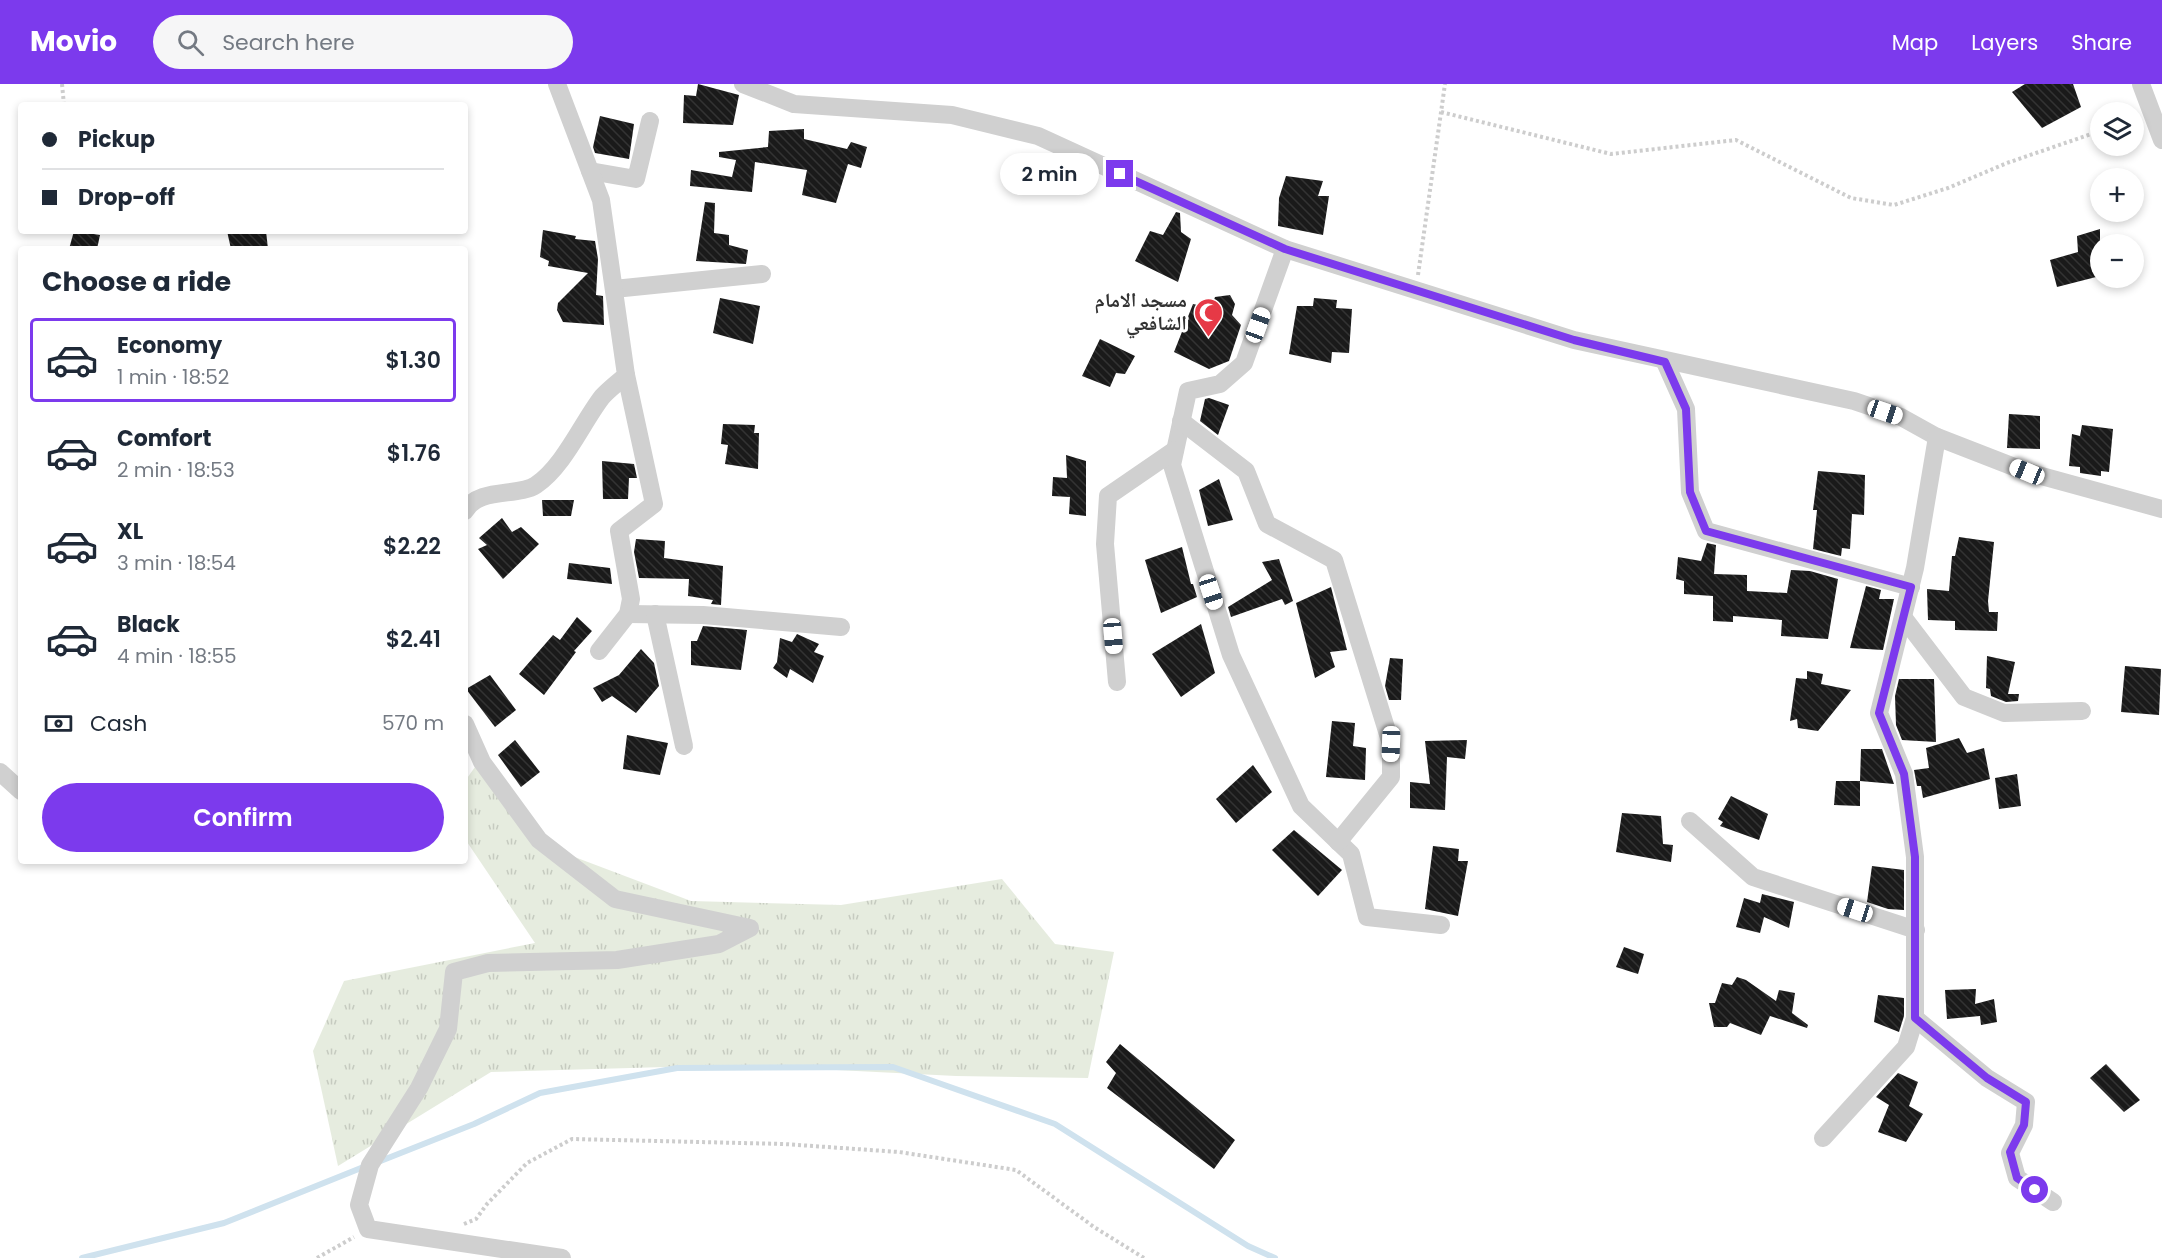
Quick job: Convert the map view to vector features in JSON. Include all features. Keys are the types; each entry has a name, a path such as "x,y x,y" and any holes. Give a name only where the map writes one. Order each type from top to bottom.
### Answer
{"street":[{"path":"557,84 601,200 626,375 654,504 619,531 631,599 628,614 598,651"},
{"path":"743,84 794,104 952,115 1038,136 1285,249 1574,340 1665,362 1854,401 1901,417 1937,437 2027,472 2162,510"},
{"path":"2141,84 2162,140"},
{"path":"590,171 636,179 650,121"},
{"path":"1285,249 1244,363 1220,384 1188,391 1172,465 1231,655 1301,806 1352,854 1367,916 1442,925"},
{"path":"614,289 762,274"},
{"path":"1665,362 1686,409 1690,492 1706,531 1911,587"},
{"path":"468,504 491,494 535,486 566,453 603,396 626,375"},
{"path":"1181,421 1246,471 1267,524 1334,560 1391,744 1390,777 1338,842"},
{"path":"1823,1138 1906,1047 1915,1018 1915,857 1904,774 1879,713 1911,587 1937,437"},
{"path":"1118,682 1105,544 1108,496 1175,450"},
{"path":"628,614 703,615 841,627"},
{"path":"655,614 684,746"},
{"path":"1904,617 1964,697 2004,713 2082,711"},
{"path":"468,731 482,762 539,840 615,899 750,928 719,945 617,960 488,963 454,972 448,1029 419,1088 370,1165 359,1205 368,1229 562,1258"},
{"path":"0,772 18,787"},
{"path":"1690,821 1753,877 1916,930"},
{"path":"1915,1018 1987,1078 2026,1102 2024,1125 2010,1152 2017,1178 2053,1202"}],"path":[{"path":"62,84 64,102"},
{"path":"1416,290 1445,84"},
{"path":"1441,112 1611,154 1736,140 1851,198 1894,205 1948,188 2007,162 2090,134"},
{"path":"458,1227 476,1219 487,1203 527,1163 572,1139 784,1144 899,1152 1016,1170 1094,1227 1144,1258"},
{"path":"317,1258 368,1229"}],"green space":[{"path":"475,767 564,853 691,901 841,905 1002,879 1055,944 1114,952 1088,1078 956,1076 735,1065 491,1072 338,1166 313,1051 344,981 535,943 468,843 468,777"}],"building":[{"path":"698,84 739,95 733,125 683,123 684,95 696,96"},
{"path":"2025,84 2073,84 2081,107 2042,128 2012,92"},
{"path":"600,116 634,124 629,159 595,153 593,147"},
{"path":"804,129 804,139 847,149 851,142 867,147 861,168 848,164 836,203 802,195 807,170 755,162 752,192 690,186 691,170 732,177 736,160 719,157 719,152 768,147 769,131"},
{"path":"1286,176 1323,181 1318,196 1329,196 1323,235 1278,226 1279,198"},
{"path":"705,202 715,203 714,233 729,235 729,245 748,250 746,264 696,261"},
{"path":"1176,212 1180,213 1181,232 1191,239 1178,282 1135,261 1150,231 1163,235"},
{"path":"2100,229 2100,234 2090,234 2090,279 2057,287 2050,260 2078,252 2077,236"},
{"path":"543,230 576,236 575,239 595,241 598,259 596,295 603,296 604,325 563,322 557,310 558,303 588,273 548,266 549,261 540,257"},
{"path":"73,234 100,235 98,246 70,246"},
{"path":"228,234 266,234 268,246 230,246"},
{"name":"مسجد الامام الشافعي","path":"1230,295 1235,304 1232,315 1241,325 1229,361 1209,369 1174,352 1193,304 1211,308 1215,297"},
{"path":"720,298 760,306 753,344 713,333"},
{"path":"1314,298 1337,300 1336,308 1352,309 1349,353 1332,352 1331,363 1289,354 1297,306 1313,306"},
{"path":"1100,339 1135,356 1125,374 1116,373 1110,387 1082,376"},
{"path":"1209,398 1229,405 1218,435 1200,421 1205,399"},
{"path":"2009,414 2040,416 2040,449 2007,448"},
{"path":"723,424 755,425 754,433 759,433 758,469 725,464 728,445 721,444"},
{"path":"2082,425 2113,429 2109,472 2101,471 2101,476 2080,473 2080,467 2069,466 2072,434 2080,436"},
{"path":"1066,455 1086,461 1086,516 1069,514 1070,497 1052,496 1053,477 1067,478"},
{"path":"602,461 634,464 637,478 629,478 628,499 603,499"},
{"path":"1818,471 1865,475 1864,515 1852,514 1850,549 1842,548 1841,556 1813,549 1817,510 1813,510"},
{"path":"1219,479 1233,520 1208,526 1199,490"},
{"path":"542,500 574,500 571,516 543,516"},
{"path":"502,518 512,532 521,527 539,544 503,579 478,549 487,545 479,538"},
{"path":"1959,537 1994,542 1988,601 1989,612 1998,612 1997,631 1955,630 1955,621 1928,620 1927,589 1949,591 1952,556 1955,556"},
{"path":"636,539 665,541 664,558 723,566 721,605 711,604 713,600 688,596 689,579 639,578 634,552"},
{"path":"1707,543 1716,545 1714,574 1747,575 1747,591 1787,593 1791,570 1810,571 1838,579 1828,639 1781,636 1782,620 1733,616 1733,622 1713,621 1713,596 1684,594 1684,581 1676,579 1678,557 1701,561"},
{"path":"1182,547 1191,584 1193,584 1197,597 1161,613 1145,560"},
{"path":"1279,559 1293,601 1285,605 1282,599 1231,617 1228,607 1272,580 1262,562"},
{"path":"569,563 610,568 612,584 567,579"},
{"path":"1866,586 1881,590 1879,599 1894,599 1883,650 1850,648"},
{"path":"1331,587 1347,650 1330,652 1335,667 1315,678 1296,603"},
{"path":"577,617 592,631 574,651 576,652 544,695 519,674 553,635 560,640"},
{"path":"1201,624 1215,673 1181,697 1152,654"},
{"path":"703,626 747,630 741,670 691,665 691,641 697,641"},
{"path":"797,634 819,644 814,652 824,656 813,683 790,669 787,678 773,668 777,662 780,638 792,642"},
{"path":"641,649 654,663 659,686 636,713 612,696 602,702 593,688 619,675"},
{"path":"1987,656 2015,662 2008,694 2019,694 2018,701 2006,702 1991,696 1990,689 1986,688"},
{"path":"1390,658 1403,659 1401,700 1389,700 1385,686"},
{"path":"2125,666 2161,669 2159,715 2121,712"},
{"path":"1807,671 1823,674 1821,684 1851,690 1818,731 1798,728 1797,719 1790,721 1796,678 1807,679"},
{"path":"490,675 516,710 495,727 468,692 468,688"},
{"path":"1899,679 1934,679 1936,742 1902,740 1896,725 1895,696"},
{"path":"1332,721 1355,723 1353,746 1366,748 1365,780 1326,777"},
{"path":"627,735 668,743 660,775 623,769"},
{"path":"1959,738 1967,753 1984,748 1990,779 1923,798 1921,786 1917,786 1914,770 1929,768 1926,748"},
{"path":"515,740 540,772 521,787 498,755"},
{"path":"1467,740 1465,759 1447,757 1445,810 1410,808 1410,782 1430,784 1425,741"},
{"path":"1861,749 1882,749 1894,784 1860,781"},
{"path":"1253,765 1272,792 1236,823 1216,799"},
{"path":"2017,774 2021,806 1999,809 1995,778"},
{"path":"1836,781 1860,781 1860,806 1834,805"},
{"path":"1731,796 1768,814 1759,840 1720,826 1723,822 1718,819"},
{"path":"1622,813 1661,816 1663,844 1673,845 1671,862 1616,852"},
{"path":"1294,830 1342,870 1318,896 1272,850"},
{"path":"1433,846 1459,849 1458,861 1468,861 1458,916 1425,909"},
{"path":"1872,866 1904,870 1904,910 1888,909 1867,902"},
{"path":"1762,894 1794,902 1789,928 1764,917 1760,933 1736,927 1744,898 1760,903"},
{"path":"1624,947 1644,954 1638,974 1616,967"},
{"path":"1737,977 1746,980 1776,1001 1779,990 1795,993 1792,1013 1808,1025 1807,1028 1770,1016 1761,1035 1730,1023 1727,1027 1714,1027 1709,1003 1715,1003 1722,983 1732,985"},
{"path":"1976,989 1975,1004 1994,999 1997,1022 1981,1025 1980,1016 1947,1019 1945,990"},
{"path":"1878,995 1904,998 1904,1016 1899,1032 1874,1022"},
{"path":"1120,1044 1235,1140 1214,1169 1107,1088 1116,1073 1106,1062"},
{"path":"2106,1064 2140,1100 2124,1112 2090,1078"},
{"path":"1898,1073 1918,1082 1909,1106 1923,1114 1906,1142 1878,1132 1889,1105 1876,1097"}],"waterway":[{"path":"378,1162 474,1124 540,1093 677,1068 893,1067 1055,1124 1248,1246 1275,1258"},
{"path":"82,1258 224,1223 366,1166"}],"place":[{"name":"مسجد الامام الشافعي","path":"1208,338"}],"route":[{"path":"1120,174 1285,249 1574,340 1665,362 1686,409 1690,492 1706,531 1911,587 1879,713 1904,774 1915,857 1917,994 1915,1018 1987,1078 2026,1102 2024,1125 2010,1152 2017,1178 2035,1190"}]}
